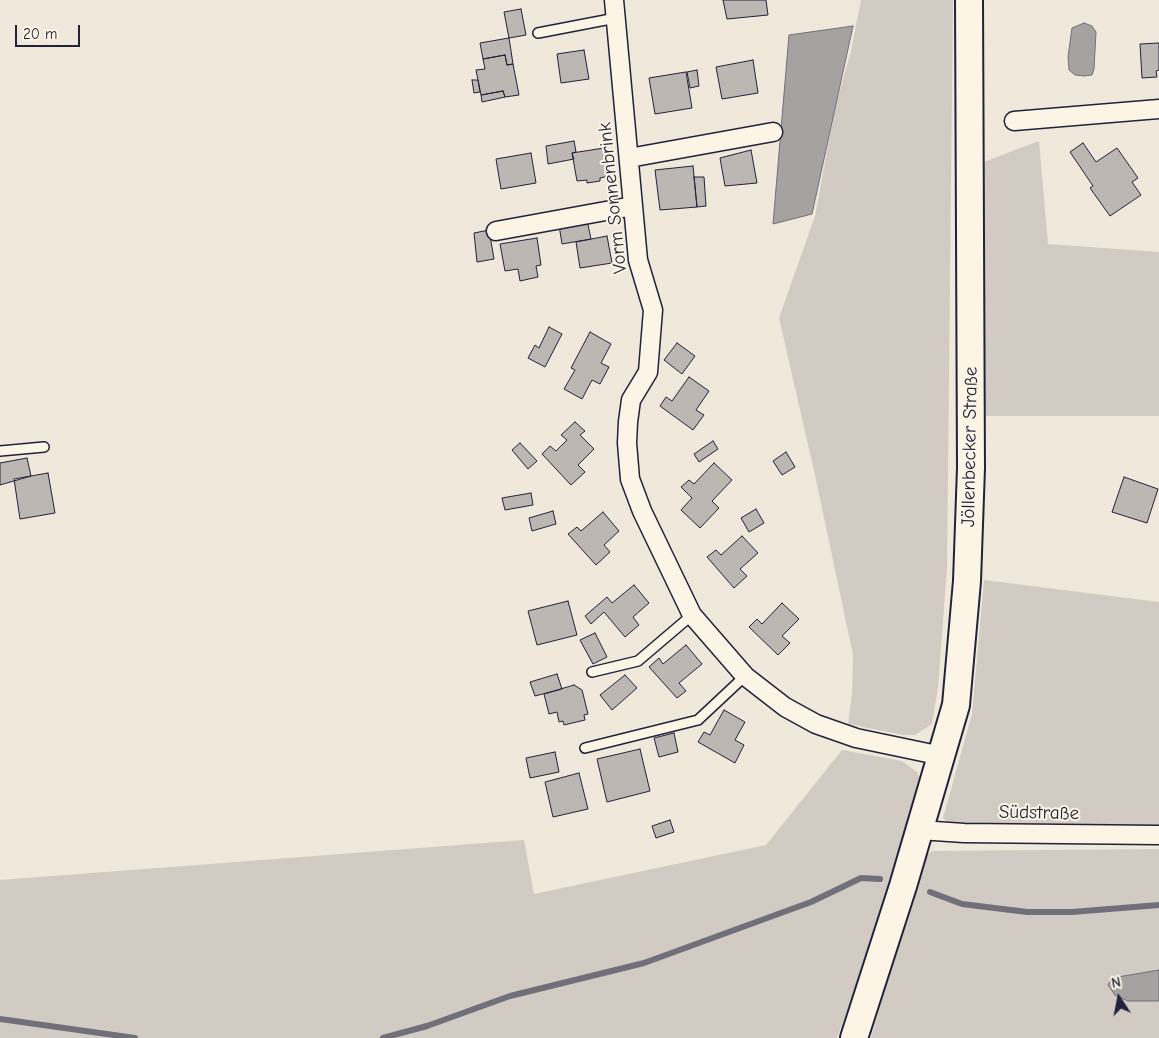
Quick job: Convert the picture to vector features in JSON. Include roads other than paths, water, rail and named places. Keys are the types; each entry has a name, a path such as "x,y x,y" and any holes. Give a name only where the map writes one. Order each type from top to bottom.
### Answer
{"main road":[{"name":"Jöllenbecker Straße","path":"854,1038 903,886 956,705 967,581 971,468 969,0"}],"street":[{"name":"Vorm Sonnenbrink","path":"614,0 638,260 653,310 648,372 632,400 627,443 630,479 653,534 692,615 745,676 785,707 816,724 856,738 942,756"},
{"path":"1014,121 1159,109"},
{"path":"630,158 773,132"},
{"path":"496,231 633,206"},
{"name":"Südstraße","path":"919,830 964,833 1159,835"}],"lane":[{"path":"538,32 616,18"},
{"path":"0,451 44,447"},
{"path":"592,672 638,661 692,615"},
{"path":"585,748 698,720 745,676"}],"waterway":[{"path":"383,1038 427,1026 510,996 644,963 811,902 861,878 880,879"},
{"path":"930,892 962,904 1027,912 1072,912 1159,905"},
{"path":"0,1019 135,1038"}]}
